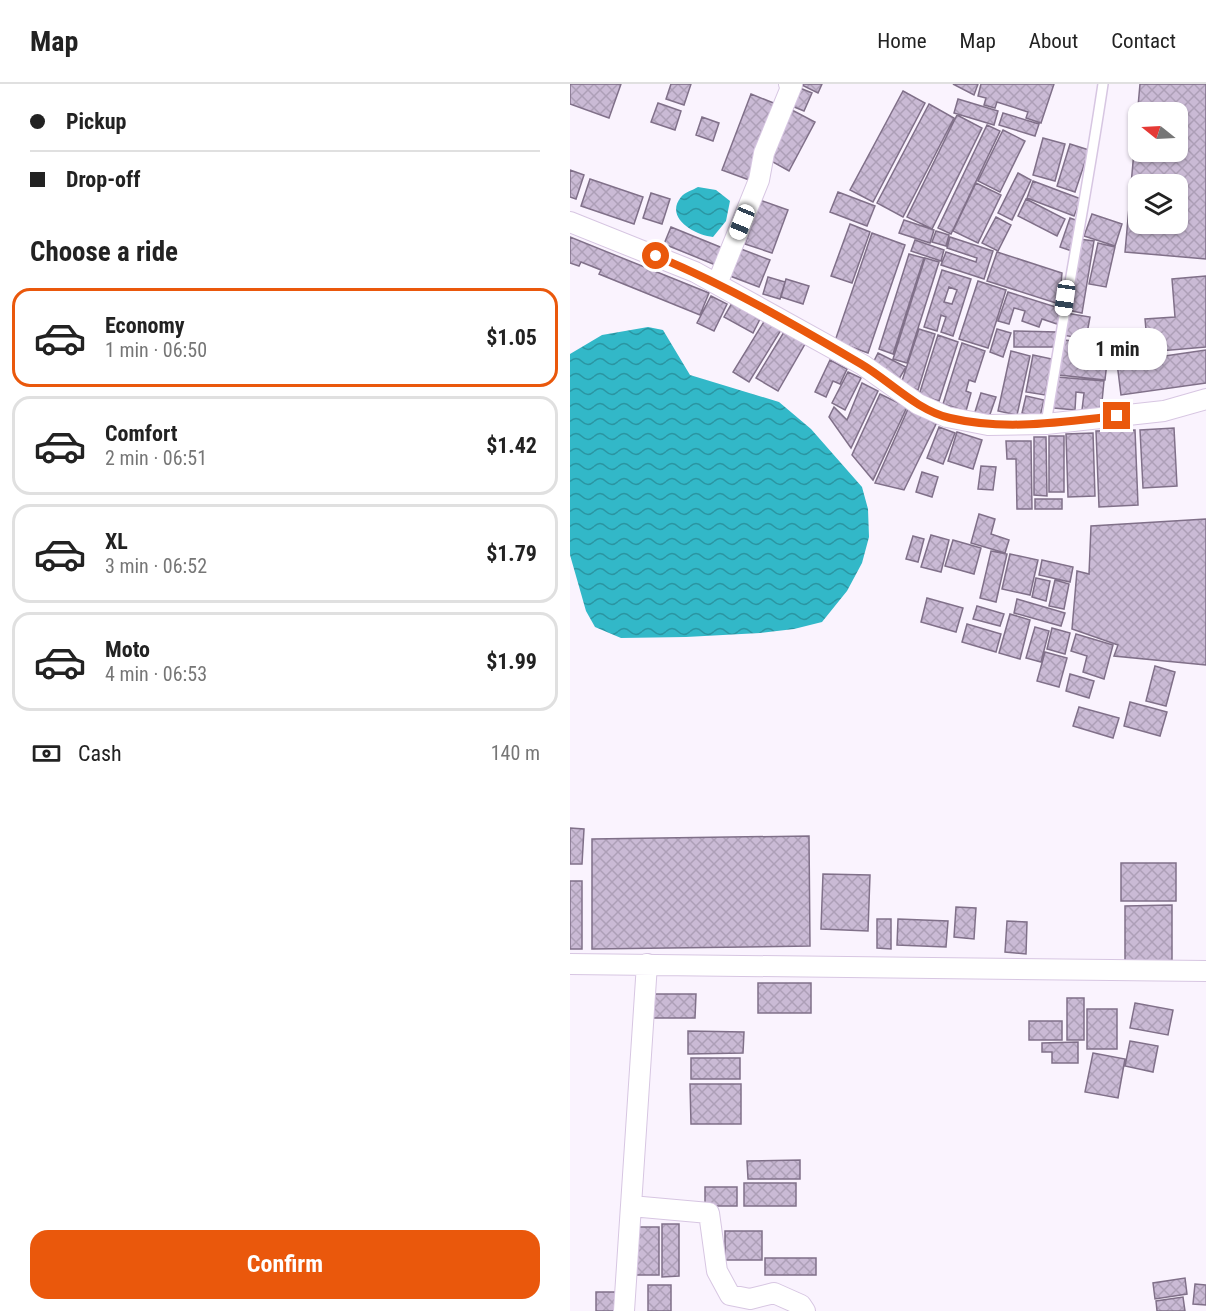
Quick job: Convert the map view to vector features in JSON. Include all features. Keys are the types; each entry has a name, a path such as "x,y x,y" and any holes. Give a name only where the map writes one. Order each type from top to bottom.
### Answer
{"street":[{"path":"717,284 759,180 764,153 792,85 789,84"},
{"path":"570,222 695,272 862,365 918,404 947,417 988,425 1046,424 1164,411 1206,399"},
{"path":"570,964 1206,971"},
{"path":"624,1311 647,964"},
{"path":"631,1206 709,1213 717,1271 730,1295 750,1299 774,1293 801,1305 805,1311"}],"lane":[{"path":"1046,424 1072,259 1081,228 1103,84"}],"water":[{"path":"698,187 716,190 730,201 726,221 713,237 690,229 676,212 681,197"},
{"path":"648,327 663,330 690,375 779,402 811,429 862,487 868,509 869,537 862,563 847,591 822,622 794,629 760,633 686,637 621,638 595,627 586,611 570,555 570,354 602,335"}],"building":[{"path":"570,84 621,84 609,118 570,104"},
{"path":"671,84 691,84 684,105 666,99"},
{"path":"800,84 822,84 818,93"},
{"path":"953,84 978,84 974,95"},
{"path":"981,84 1054,84 1041,123 1026,118 1028,112 997,102 995,108 984,105 986,98 978,96"},
{"path":"1140,84 1206,84 1206,259 1125,252 1128,218 1128,234 1188,234 1188,174 1132,174 1133,162 1188,162 1188,102 1138,102"},
{"path":"795,86 812,93 804,111 787,104"},
{"path":"903,91 925,103 873,202 850,190"},
{"path":"751,94 781,106 752,181 722,170"},
{"path":"958,99 998,111 994,125 954,113"},
{"path":"658,103 681,111 675,130 651,122"},
{"path":"929,104 954,118 903,217 877,203"},
{"path":"790,109 815,122 789,171 764,157"},
{"path":"1003,113 1039,124 1035,136 999,125"},
{"path":"957,115 982,128 932,229 907,217"},
{"path":"702,117 719,123 713,141 696,135"},
{"path":"987,125 1000,131 951,234 938,228"},
{"path":"1003,130 1025,141 1000,192 978,181"},
{"path":"1043,138 1065,144 1055,181 1033,175"},
{"path":"1070,144 1089,150 1075,192 1057,186"},
{"path":"570,170 584,175 576,199 570,197"},
{"path":"1018,173 1031,180 1012,220 998,213"},
{"path":"590,179 643,197 634,224 581,206"},
{"path":"1033,181 1081,199 1074,216 1027,198"},
{"path":"976,183 1001,195 978,243 953,231"},
{"path":"838,192 875,206 867,226 830,212"},
{"path":"651,193 670,199 662,224 643,218"},
{"path":"1026,199 1065,219 1057,236 1018,216"},
{"path":"760,200 788,210 772,253 745,244"},
{"path":"1092,214 1122,224 1115,246 1084,236"},
{"path":"996,217 1011,225 998,251 982,243"},
{"path":"1070,218 1081,222 1072,251 1060,247"},
{"path":"904,220 934,230 930,243 899,233"},
{"path":"850,224 870,232 852,283 831,276"},
{"path":"671,227 725,249 718,266 664,244"},
{"path":"936,231 949,235 946,246 932,242"},
{"path":"872,233 905,245 868,353 835,341"},
{"path":"570,237 709,293 700,315 599,274 601,270 581,262 579,266 570,263"},
{"path":"950,237 993,251 984,279 941,265 946,252 976,262 977,258 947,248"},
{"path":"1079,239 1094,241 1082,313 1067,310"},
{"path":"915,240 944,250 941,261 911,251"},
{"path":"1098,243 1115,247 1106,287 1089,284"},
{"path":"741,249 770,260 759,287 730,276"},
{"path":"997,252 1062,273 1059,304 987,281"},
{"path":"909,254 924,258 893,354 879,349"},
{"path":"925,258 939,262 907,363 893,359"},
{"path":"942,270 971,279 953,336 941,332 946,317 941,315 937,331 924,327","holes":["949,287 957,290 952,304 944,302"]},
{"path":"1206,276 1206,347 1148,352 1145,319 1175,317 1172,279"},
{"path":"768,277 785,282 780,299 763,294"},
{"path":"786,279 809,286 803,304 781,297"},
{"path":"978,281 1006,290 988,348 959,339"},
{"path":"1008,292 1062,309 1057,324 1042,319 1039,327 1022,321 1025,311 1014,308 1009,324 998,321"},
{"path":"711,296 727,304 714,331 697,323"},
{"path":"732,303 760,319 753,333 724,317"},
{"path":"1066,313 1090,317 1086,339 1062,335"},
{"path":"765,320 781,330 749,382 733,372"},
{"path":"919,329 935,334 918,390 901,384"},
{"path":"997,329 1011,333 1003,357 990,352"},
{"path":"1014,331 1057,332 1057,347 1014,347"},
{"path":"784,332 805,344 778,391 756,378"},
{"path":"938,335 958,342 939,401 919,395"},
{"path":"1063,340 1109,344 1105,380 1059,375"},
{"path":"962,343 985,351 975,382 969,380 966,391 971,393 966,411 943,404"},
{"path":"1206,350 1206,383 1121,395 1117,363"},
{"path":"1011,351 1030,356 1017,415 998,411"},
{"path":"878,353 906,367 899,379 872,365"},
{"path":"1033,355 1052,359 1045,395 1026,392"},
{"path":"830,360 847,369 840,384 833,381 826,397 815,392"},
{"path":"848,372 861,378 845,410 832,403"},
{"path":"1057,377 1104,381 1101,412 1082,410 1084,393 1076,392 1075,410 1054,408"},
{"path":"862,383 878,391 851,448 829,417 834,407 847,420"},
{"path":"981,393 996,397 988,420 974,415"},
{"path":"880,394 907,407 873,480 852,455"},
{"path":"1026,396 1044,400 1040,417 1022,413"},
{"path":"908,409 937,422 904,490 875,483"},
{"path":"939,427 955,433 943,464 927,458"},
{"path":"1174,428 1177,486 1143,488 1140,430"},
{"path":"1135,430 1138,505 1099,507 1096,431"},
{"path":"957,432 982,440 973,469 948,461"},
{"path":"1093,433 1095,496 1068,497 1066,434"},
{"path":"1049,436 1064,436 1064,492 1049,492"},
{"path":"1034,437 1046,437 1047,496 1034,495"},
{"path":"1006,441 1031,441 1032,509 1017,509 1016,459 1007,459"},
{"path":"981,466 996,467 993,490 978,489"},
{"path":"922,472 938,477 932,497 916,492"},
{"path":"1035,499 1062,499 1062,509 1035,509"},
{"path":"979,514 995,519 991,534 1009,540 1005,553 971,543"},
{"path":"1206,519 1206,665 1114,656 1118,645 1072,629 1077,571 1089,574 1091,526"},
{"path":"931,535 949,540 941,572 921,567"},
{"path":"913,536 924,539 918,562 906,559"},
{"path":"953,540 981,548 974,574 945,566"},
{"path":"991,551 1007,554 996,602 980,598"},
{"path":"1010,554 1038,560 1030,595 1002,589"},
{"path":"1042,560 1073,567 1070,582 1039,575"},
{"path":"1036,578 1050,581 1046,601 1032,597"},
{"path":"1055,580 1069,584 1064,609 1049,606"},
{"path":"927,598 963,608 956,632 921,622"},
{"path":"1017,599 1065,613 1061,626 1014,613"},
{"path":"977,606 1004,614 1000,626 973,619"},
{"path":"1010,614 1030,620 1020,659 999,653"},
{"path":"967,624 1001,634 996,652 962,642"},
{"path":"1035,627 1049,631 1041,662 1026,658"},
{"path":"1052,628 1070,633 1065,654 1047,649"},
{"path":"1076,634 1113,645 1104,679 1083,672 1087,656 1071,651"},
{"path":"1045,652 1067,658 1059,687 1037,681"},
{"path":"1155,666 1175,672 1166,706 1146,701"},
{"path":"1070,674 1094,681 1089,698 1066,691"},
{"path":"1130,702 1167,712 1160,736 1124,726"},
{"path":"1079,707 1119,718 1113,738 1073,726"},
{"path":"570,828 584,829 582,864 570,864"},
{"path":"809,836 810,946 592,949 592,839"},
{"path":"1121,863 1176,863 1176,901 1121,901"},
{"path":"823,874 870,875 868,931 821,929"},
{"path":"570,881 582,881 582,949 570,949"},
{"path":"1172,905 1172,961 1125,961 1125,906"},
{"path":"956,907 976,908 974,939 954,937"},
{"path":"877,919 891,919 891,949 877,948"},
{"path":"898,919 948,921 946,947 897,945"},
{"path":"1007,921 1027,922 1026,954 1005,952"},
{"path":"758,983 811,983 811,1013 758,1013"},
{"path":"652,994 696,994 695,1018 652,1018"},
{"path":"1067,998 1084,998 1084,1040 1067,1040"},
{"path":"1135,1003 1173,1010 1168,1035 1130,1028"},
{"path":"1087,1009 1117,1009 1117,1049 1087,1049"},
{"path":"1029,1021 1062,1021 1062,1040 1029,1040"},
{"path":"688,1031 744,1032 743,1053 688,1054"},
{"path":"1130,1041 1158,1046 1153,1072 1125,1066"},
{"path":"1078,1042 1078,1063 1052,1063 1052,1052 1042,1052 1042,1043"},
{"path":"1093,1053 1125,1059 1118,1098 1085,1092"},
{"path":"691,1058 740,1058 740,1079 691,1079"},
{"path":"690,1084 741,1084 741,1124 691,1124"},
{"path":"800,1160 800,1179 748,1179 747,1161"},
{"path":"744,1183 796,1183 796,1206 744,1206"},
{"path":"705,1187 737,1187 737,1206 705,1206"},
{"path":"662,1224 679,1224 679,1276 662,1277"},
{"path":"636,1227 659,1227 659,1275 636,1275"},
{"path":"725,1231 762,1231 762,1260 725,1260"},
{"path":"765,1258 816,1258 816,1275 765,1275"},
{"path":"1185,1278 1187,1294 1155,1299 1153,1283"},
{"path":"1195,1284 1206,1285 1206,1305 1193,1304"},
{"path":"648,1285 671,1285 671,1311 648,1311"},
{"path":"596,1292 616,1292 616,1311 596,1311"},
{"path":"1183,1297 1185,1311 1157,1311 1156,1301"}],"route":[{"path":"656,256 706,278 862,365 918,404 947,417 988,425 1046,424 1117,416"}]}
